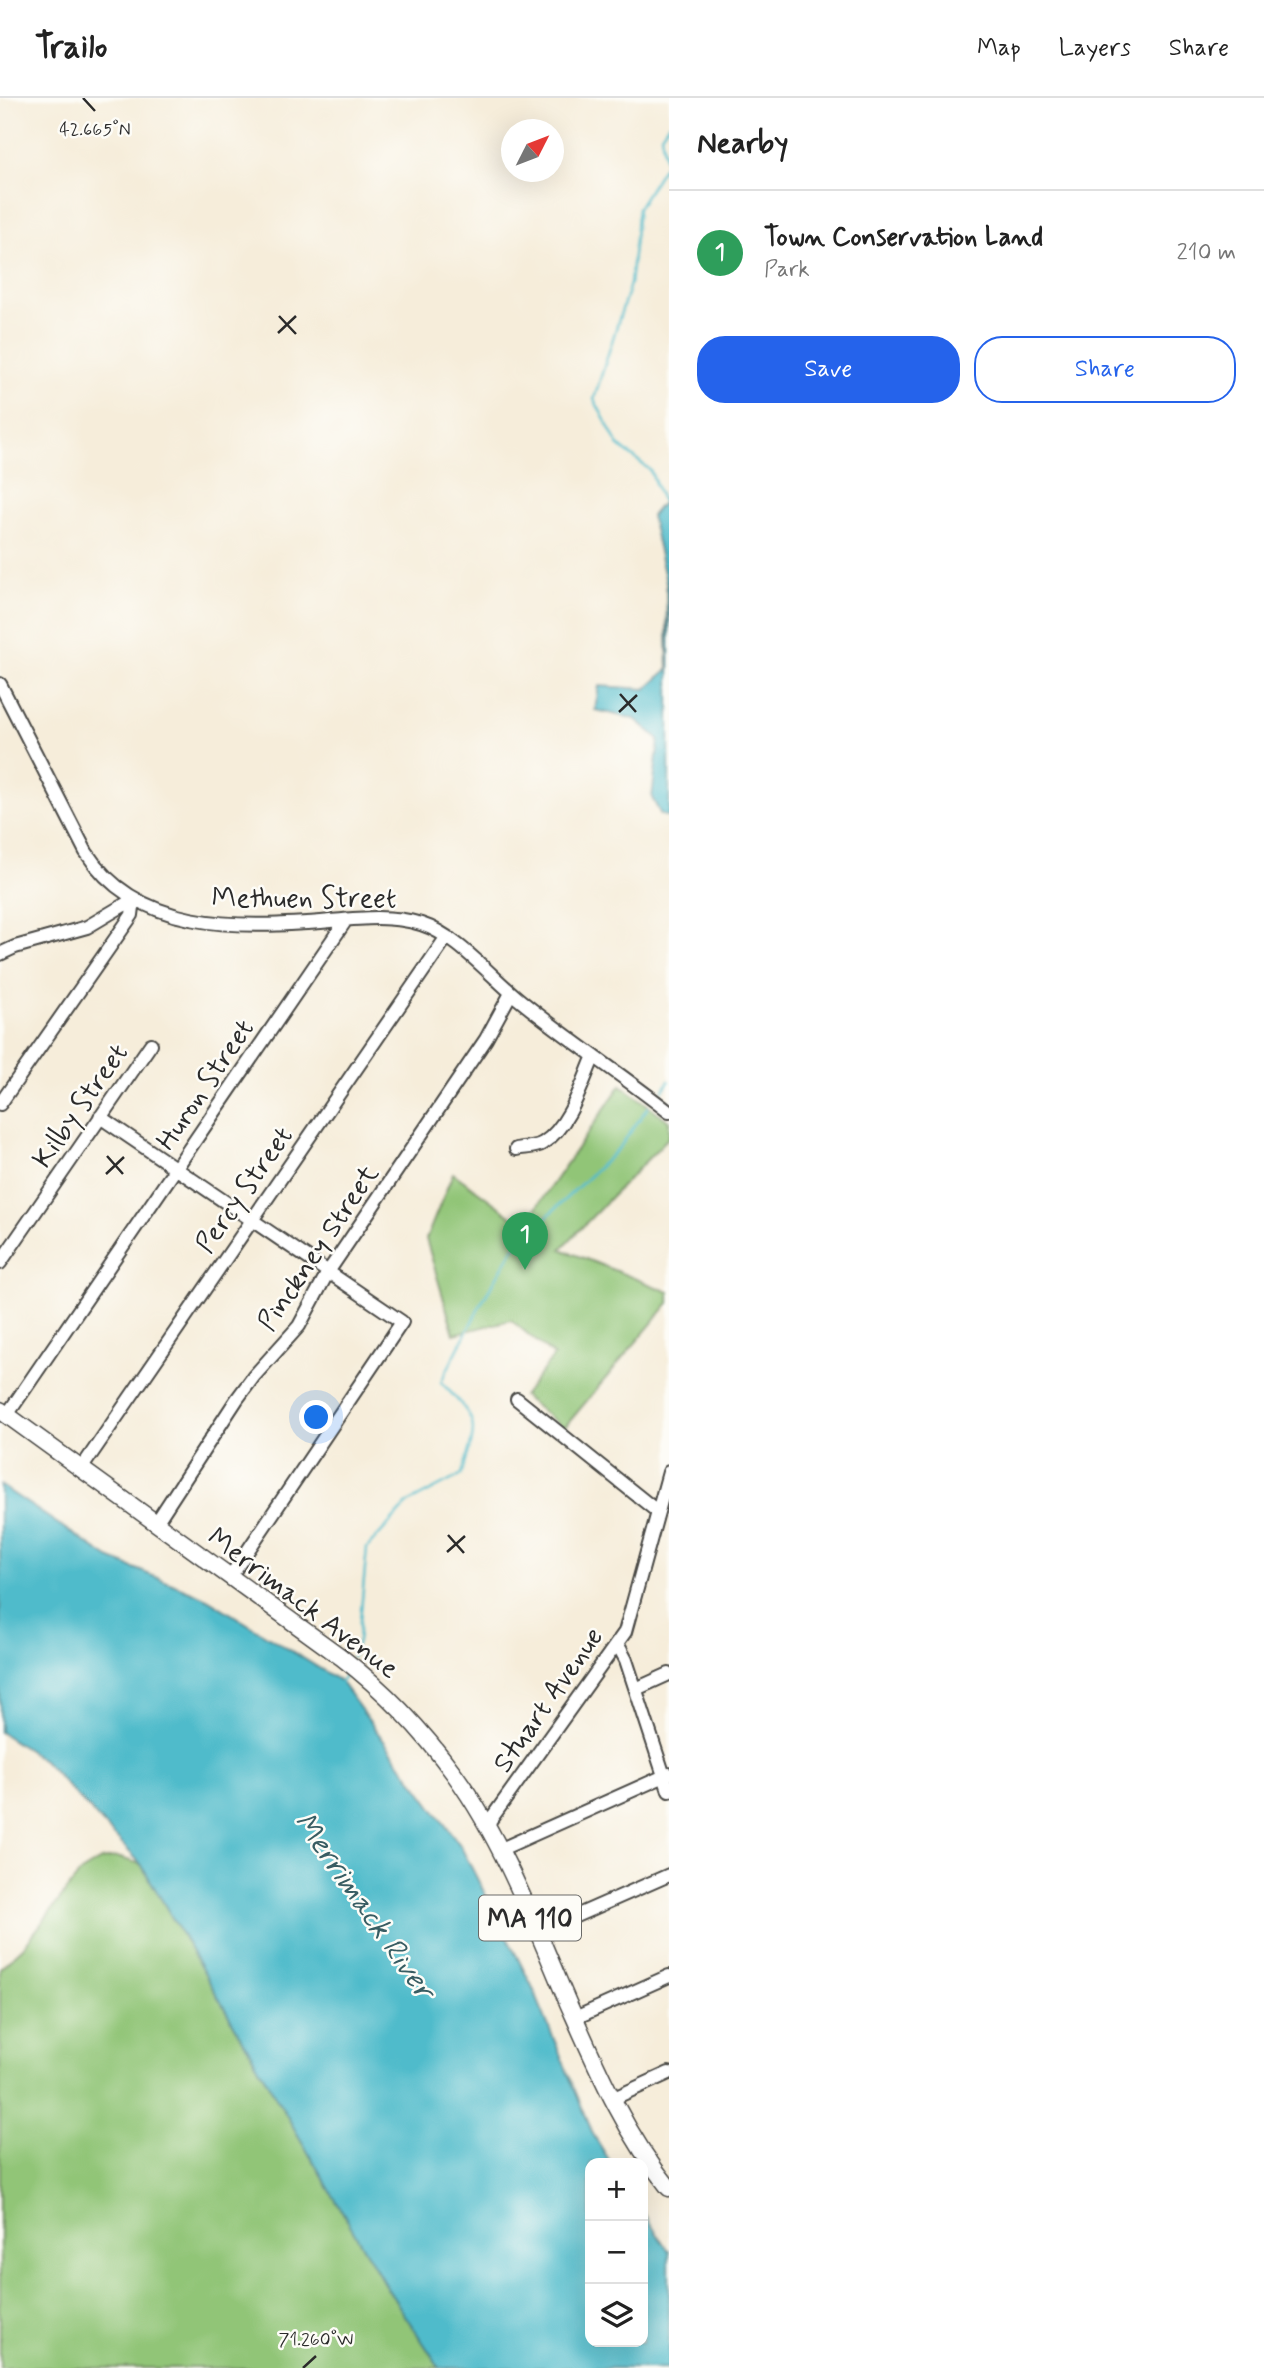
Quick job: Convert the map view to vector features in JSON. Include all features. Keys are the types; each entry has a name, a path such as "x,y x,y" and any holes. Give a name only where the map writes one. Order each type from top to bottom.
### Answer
{"main road":[{"name":"Merrimack Avenue","path":"4,1413 358,1670 424,1736 455,1775 486,1826 611,2099 634,2140 669,2188"}],"street":[{"name":"Methuen Street","path":"0,684 86,852 103,874 134,900 174,916 213,923 270,925 398,919 425,925 446,938 594,1056 668,1109"},
{"path":"0,954 15,947 87,927 134,900"},
{"path":"0,1104 132,915 134,900"},
{"name":"Huron Street","path":"4,1413 176,1169 346,920"},
{"name":"Percy Street","path":"81,1469 446,938"},
{"name":"Pinckney Street","path":"156,1523 237,1399 299,1326 328,1272 486,1039 512,993"},
{"name":"Kilby Street","path":"0,1263 151,1044"},
{"path":"516,1149 543,1144 562,1123 575,1103 594,1056"},
{"path":"100,1117 402,1322 230,1577"},
{"path":"517,1399 659,1512"},
{"name":"Stuart Avenue","path":"486,1826 618,1645 631,1619 669,1472"},
{"path":"618,1645 626,1660 667,1775 669,1791"},
{"path":"636,1689 669,1674"},
{"path":"499,1850 667,1775"},
{"path":"537,1933 669,1875"},
{"path":"575,2018 669,1976"},
{"path":"611,2099 669,2073"}],"green space":[{"path":"621,1085 669,1121 669,1137 561,1249 669,1292 669,1303 564,1428 523,1396 554,1356 511,1320 454,1334 426,1239 453,1173 524,1225"},
{"path":"117,1857 141,1864 385,2285 440,2368 0,2368 0,1968 24,1946 81,1872 101,1860"}],"water":[{"path":"669,494 669,817 661,815 652,798 659,739 635,719 595,710 599,686 646,689 668,669 666,582 651,516"},
{"name":"Merrimack River","path":"0,1485 109,1558 204,1597 340,1681 460,1845 532,1986 593,2134 608,2158 585,2158 585,2347 648,2347 648,2220 669,2252 669,2368 440,2368 385,2285 141,1864 43,1760 0,1732"}],"waterway":[{"path":"663,503 650,470 618,445 594,399 630,284 638,208 666,163 661,135 669,123"},
{"path":"663,1090 669,1081"},
{"path":"352,1657 358,1641 367,1548 408,1503 461,1475 471,1444 472,1424 463,1407 441,1382 482,1302 514,1248 620,1147 648,1107"},
{"path":"339,1685 347,1669"}],"place":[{"name":"Town Conservation Land","path":"525,1270"}]}
